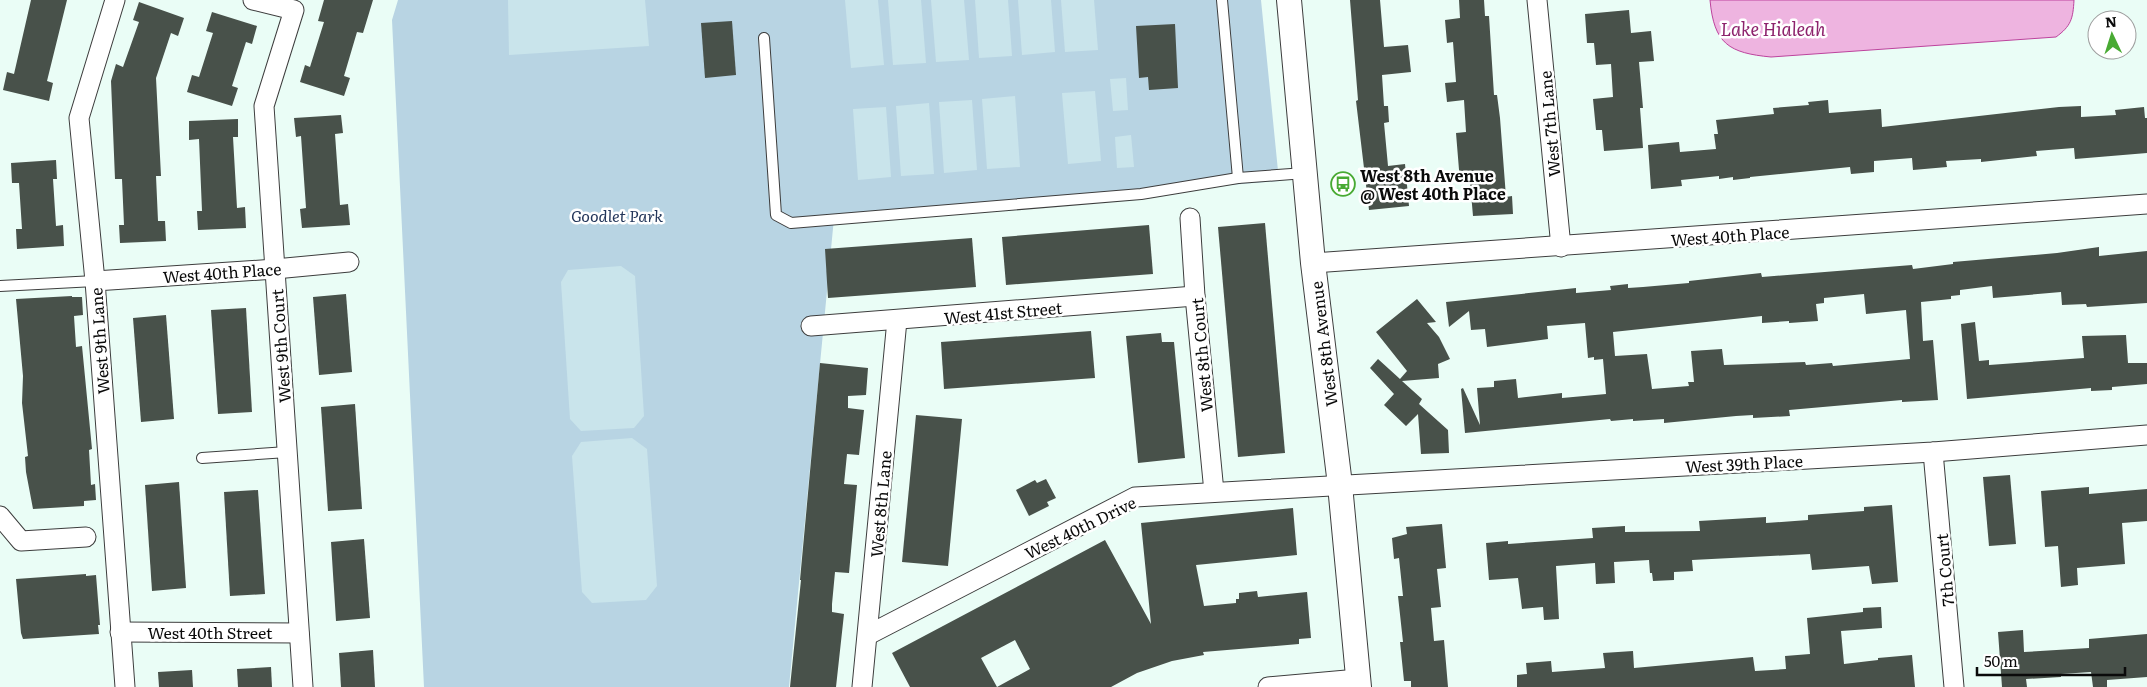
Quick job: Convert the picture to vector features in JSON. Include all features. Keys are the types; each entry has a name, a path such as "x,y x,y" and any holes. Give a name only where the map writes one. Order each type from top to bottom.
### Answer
{"street":[{"name":"West 9th Lane","path":"115,0 79,118 95,281 125,687"},
{"name":"West 9th Court","path":"254,0 294,10 264,106 304,687"},
{"name":"West 8th Avenue","path":"1289,0 1313,263 1340,485 1358,683"},
{"name":"West 7th Lane","path":"1537,0 1561,247"},
{"name":"West 40th Place","path":"1313,263 1561,247 2147,204"},
{"name":"West 8th Court","path":"1190,218 1195,296 1214,492"},
{"name":"West 40th Place","path":"95,281 349,262"},
{"name":"West 41st Street","path":"810,326 1195,296"},
{"name":"West 8th Lane","path":"862,687 897,320"},
{"name":"West 39th Place","path":"1340,485 1933,452 2147,436"},
{"name":"7th Court","path":"1933,452 1954,687"},
{"name":"West 40th Drive","path":"868,635 1135,497 1340,485"},
{"path":"0,516 22,541 86,537"},
{"name":"West 40th Street","path":"120,632 299,633"},
{"path":"1268,687 1358,683"}],"lane":[{"path":"1222,0 1238,178"},
{"path":"764,38 776,215 791,223 1140,194 1238,178 1305,173"},
{"path":"0,286 95,281"},
{"path":"202,458 287,452"}],"green space":[{"name":"Goodlet Park","path":"398,0 1261,0 1279,181 834,218 789,687 424,687 392,20"}],"shaded area":[{"path":"508,0 645,0 649,46 509,55"},
{"path":"845,0 878,0 884,65 851,68"},
{"path":"888,0 921,0 926,63 893,65"},
{"path":"931,0 964,0 969,60 936,62"},
{"path":"975,0 1008,0 1012,56 979,58"},
{"path":"1018,0 1051,0 1055,52 1022,55"},
{"path":"1061,0 1094,0 1098,50 1065,52"},
{"path":"1126,78 1128,110 1113,111 1110,79"},
{"path":"1095,91 1101,161 1068,164 1062,93"},
{"path":"1015,96 1020,167 987,169 982,99"},
{"path":"972,100 977,170 944,173 939,102"},
{"path":"929,103 934,174 901,176 896,106"},
{"path":"886,107 891,177 858,180 853,109"},
{"path":"1131,135 1134,167 1117,168 1115,137"},
{"path":"621,266 635,276 644,416 634,428 581,431 570,419 561,282 568,270"},
{"path":"632,438 647,449 657,586 646,600 592,603 582,592 572,456 581,442"}],"water":[{"name":"Lake Hialeah","path":"1710,0 2074,0 2070,22 2056,37 1771,57 1744,53 1726,44 1715,27"}],"building":[{"path":"31,0 67,0 47,81 53,83 49,101 3,90 7,72 14,74"},
{"path":"324,0 373,0 363,33 357,32 344,76 350,78 344,96 300,82 305,65 310,67 324,22 318,21"},
{"path":"1350,0 1380,0 1384,47 1408,45 1411,72 1382,75 1384,106 1388,106 1389,122 1384,123 1388,166 1405,164 1409,206 1369,210 1356,101 1358,100"},
{"path":"1459,0 1484,0 1485,16 1489,16 1494,95 1497,95 1500,118 1506,197 1512,196 1513,214 1473,216 1470,182 1460,182 1456,133 1466,132 1464,100 1447,102 1445,83 1456,82 1453,42 1447,43 1445,20 1460,18"},
{"path":"139,2 184,18 178,36 171,33 156,78 161,176 156,176 158,221 165,221 166,241 120,243 119,225 124,225 122,179 115,179 111,81 116,64 123,67 139,22 133,20"},
{"path":"1629,10 1631,33 1651,31 1654,61 1639,62 1643,108 1640,108 1643,148 1604,151 1602,130 1596,130 1593,99 1613,97 1611,64 1596,65 1594,43 1587,43 1585,14"},
{"path":"212,12 257,26 252,44 246,42 232,86 238,88 232,106 187,92 192,75 199,77 213,33 206,31"},
{"path":"732,21 736,75 705,78 701,23"},
{"path":"1175,24 1178,88 1149,90 1148,77 1139,78 1136,26"},
{"path":"1828,100 1829,113 1881,109 1882,127 2059,107 2081,106 2081,117 2116,115 2115,110 2144,107 2145,118 2147,118 2147,153 2075,159 2074,148 2036,151 2037,156 1981,162 1981,159 1946,161 1947,167 1913,170 1912,158 1874,161 1874,172 1851,174 1850,167 1733,180 1733,177 1719,179 1719,176 1681,180 1682,186 1651,189 1648,145 1679,142 1680,152 1716,149 1714,134 1718,134 1716,120 1774,114 1773,108 1809,105 1808,102"},
{"path":"341,115 343,133 335,134 340,205 348,204 350,225 302,228 300,209 306,208 301,136 296,137 294,118"},
{"path":"238,119 238,137 233,137 237,208 245,207 246,228 198,230 197,211 202,211 199,139 189,140 189,121"},
{"path":"56,160 57,179 53,179 56,226 63,225 64,246 17,249 16,229 22,229 19,183 12,183 11,163"},
{"path":"1265,223 1285,453 1238,457 1218,227"},
{"path":"1149,225 1153,274 1006,285 1002,237"},
{"path":"972,238 976,287 828,298 825,249"},
{"path":"2099,247 2099,256 2147,251 2147,303 2087,307 2086,304 2062,305 2061,292 1993,298 1992,286 1960,290 1960,295 1951,296 1951,299 1921,302 1923,341 1933,340 1938,400 1902,402 1902,400 1789,410 1790,416 1753,418 1753,415 1664,423 1664,419 1611,421 1610,419 1465,433 1461,389 1463,388 1480,425 1477,388 1494,387 1494,381 1516,379 1518,398 1562,393 1562,398 1606,394 1603,359 1594,360 1594,357 1588,358 1585,323 1547,326 1548,339 1487,347 1485,329 1471,330 1469,311 1449,327 1446,302 1576,288 1576,293 1611,290 1610,286 1628,284 1628,288 1689,283 1689,281 1761,273 1762,277 1912,265 1913,269 1953,264 1953,262 2057,253","holes":["1864,294 1866,314 1906,310 1910,359 1833,366 1832,363 1806,365 1805,362 1724,365 1722,349 1691,351 1694,382 1688,382 1689,386 1652,389 1647,354 1615,356 1613,332 1762,316 1762,323 1818,321 1816,304 1824,303 1824,298"]},
{"path":"346,294 352,372 319,375 313,297"},
{"path":"82,297 83,315 74,316 76,347 82,346 92,449 89,450 91,485 95,484 96,500 84,501 84,506 33,509 26,472 25,457 28,456 22,403 23,376 16,299"},
{"path":"1417,299 1436,322 1427,323 1439,337 1450,359 1438,364 1439,378 1402,381 1422,399 1419,404 1448,430 1449,453 1421,454 1418,414 1406,426 1384,405 1394,394 1370,368 1378,359 1400,379 1407,371 1376,332"},
{"path":"246,308 252,412 218,414 211,310"},
{"path":"166,315 174,419 141,422 133,318"},
{"path":"1975,322 1979,361 1989,360 1989,365 2084,358 2082,336 2126,335 2128,363 2147,363 2147,384 2112,387 2112,390 2091,391 2091,388 1967,399 1961,324"},
{"path":"1091,331 1095,378 944,389 941,342"},
{"path":"1161,333 1162,342 1174,342 1185,458 1138,463 1126,336"},
{"path":"820,363 868,368 866,395 848,396 848,408 864,410 859,455 847,454 844,484 857,485 849,573 835,572 832,612 844,614 836,687 790,687 801,580"},
{"path":"355,404 362,509 328,511 321,407"},
{"path":"916,415 962,419 948,566 902,562"},
{"path":"2010,475 2016,544 1989,546 1983,477"},
{"path":"1046,479 1056,498 1047,502 1049,506 1029,516 1016,490 1035,480 1037,483"},
{"path":"179,482 186,588 152,591 145,485"},
{"path":"2089,487 2089,494 2147,489 2147,521 2122,523 2125,564 2077,568 2078,585 2061,587 2058,546 2045,547 2041,491"},
{"path":"258,490 265,594 230,596 224,492"},
{"path":"1892,505 1898,582 1872,584 1869,566 1812,570 1810,554 1692,560 1693,571 1674,572 1674,580 1653,581 1649,560 1614,562 1615,583 1596,584 1595,563 1556,566 1559,619 1544,620 1543,607 1522,609 1518,578 1489,580 1486,543 1508,541 1508,544 1593,538 1592,528 1625,526 1625,532 1700,531 1699,521 1766,517 1766,523 1808,520 1808,515 1864,511 1864,507"},
{"path":"1293,508 1297,555 1196,565 1204,606 1236,603 1236,599 1239,599 1239,593 1257,591 1258,597 1307,592 1311,638 1299,639 1299,644 1203,652 1204,655 1172,661 1137,673 1111,687 997,687 910,687 892,653 1105,540 1151,624 1141,523","holes":["1015,640 1030,669 997,687 981,658"]},
{"path":"1442,524 1446,568 1437,569 1441,607 1431,608 1434,641 1444,640 1448,687 1411,687 1411,681 1404,681 1400,642 1403,642 1398,596 1403,596 1399,558 1394,559 1392,538 1407,534 1406,527"},
{"path":"364,539 370,618 336,621 331,542"},
{"path":"86,574 86,576 96,575 99,634 23,639 16,579"},
{"path":"1881,607 1882,628 1841,631 1844,664 1912,655 1915,687 1517,687 1517,675 1527,674 1526,663 1551,661 1552,672 1605,668 1603,653 1633,651 1634,668 1753,657 1755,671 1786,669 1785,656 1810,654 1807,618 1863,612 1863,608"},
{"path":"2023,630 2024,652 2089,648 2089,639 2147,634 2147,677 2107,680 2107,687 2093,687 2091,672 2061,674 2061,677 2026,679 2027,687 2002,687 1998,632"},
{"path":"373,650 375,687 341,687 339,653"},
{"path":"271,667 272,687 238,687 237,669"},
{"path":"192,670 193,687 159,687 158,672"}],"place":[{"name":"West 8th Avenue @ West 40th Place","path":"1343,184"}]}
